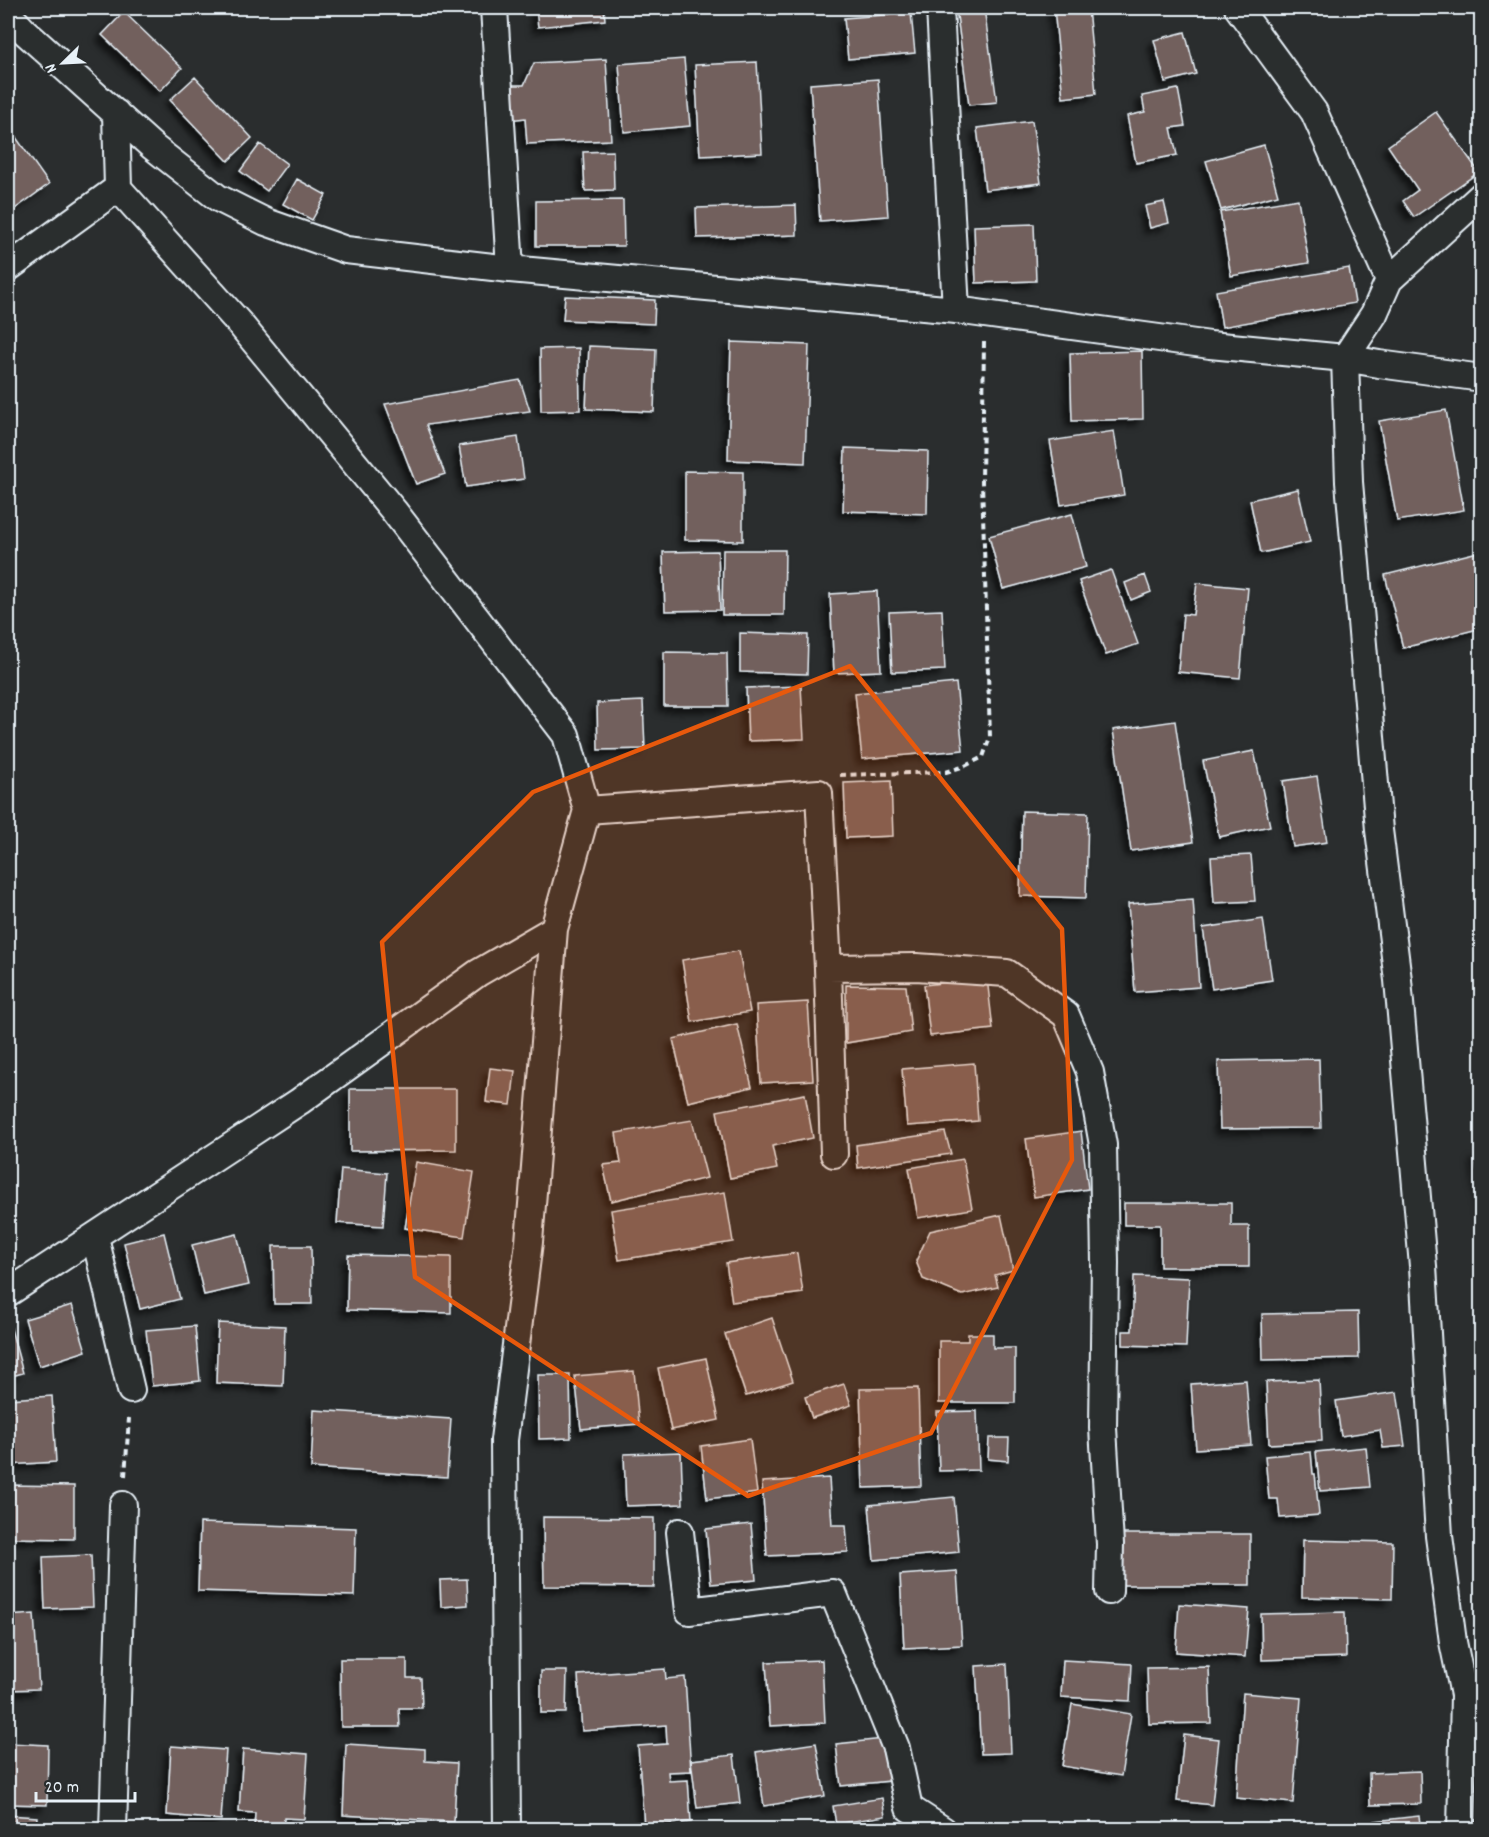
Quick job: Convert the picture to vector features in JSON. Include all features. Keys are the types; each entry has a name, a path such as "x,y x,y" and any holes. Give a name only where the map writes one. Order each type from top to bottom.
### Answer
{"street":[{"path":"494,8 510,269"},
{"path":"940,8 956,310"},
{"path":"1238,8 1314,112 1389,280"},
{"path":"8,14 153,147 218,198 266,222 346,250 510,269 956,310 1210,345 1345,358 1482,378"},
{"path":"116,113 118,188 240,324 394,511 566,735 587,810 554,929 529,1242 504,1440 507,1830"},
{"path":"8,268 118,188"},
{"path":"1461,1830 1464,1695 1470,1665 1453,1642 1439,1536 1422,1254 1398,980 1379,830 1349,482 1345,358 1374,314 1389,280 1482,195"},
{"path":"587,810 819,793 834,1154"},
{"path":"8,1293 300,1101 478,973 554,929"},
{"path":"828,968 916,967 1007,973 1066,1015 1090,1072 1103,1145 1106,1263 1103,1428 1110,1545 1109,1591"},
{"path":"95,1237 131,1390"},
{"path":"112,1830 123,1505"},
{"path":"680,1532 689,1611 833,1593 896,1748 909,1808 943,1830"}],"path":[{"path":"819,793 840,775 946,772 965,766 983,757 990,737 982,482 985,347 981,314"},
{"path":"123,1505 131,1390"}],"highlighted area":[{"path":"850,666 1062,929 1072,1160 931,1433 748,1496 415,1277 382,942 533,792"}],"building":[{"path":"536,8 604,8 605,20 538,27"},
{"path":"956,8 984,8 997,102 969,105"},
{"path":"1054,8 1088,8 1096,94 1063,98"},
{"path":"124,12 182,68 160,91 102,35"},
{"path":"911,13 915,53 848,59 844,18"},
{"path":"1185,32 1196,74 1165,82 1154,40"},
{"path":"606,59 611,140 527,144 525,118 509,120 507,85 524,85 534,63"},
{"path":"684,59 690,126 624,132 619,64"},
{"path":"757,62 762,153 700,156 695,65"},
{"path":"195,77 252,138 228,161 170,100"},
{"path":"878,79 888,216 820,221 810,84"},
{"path":"1178,89 1185,126 1171,128 1177,155 1136,163 1127,116 1145,112 1142,96"},
{"path":"1436,112 1479,172 1414,217 1403,201 1418,190 1388,146"},
{"path":"1032,121 1041,183 985,190 977,128"},
{"path":"8,126 49,184 8,214"},
{"path":"260,144 287,164 267,191 240,171"},
{"path":"1264,145 1278,195 1221,210 1206,161"},
{"path":"613,151 614,190 585,191 583,152"},
{"path":"297,179 326,195 312,220 283,204"},
{"path":"1298,199 1309,263 1231,276 1220,212"},
{"path":"623,200 624,246 536,246 536,201"},
{"path":"1164,202 1169,223 1150,228 1145,206"},
{"path":"796,205 797,235 697,238 696,208"},
{"path":"1034,224 1036,281 976,283 974,226"},
{"path":"1349,268 1355,303 1222,327 1216,291"},
{"path":"565,296 655,300 654,324 563,320"},
{"path":"731,342 809,345 805,463 728,460"},
{"path":"589,346 656,349 654,412 586,409"},
{"path":"579,348 580,410 541,411 540,349"},
{"path":"1142,351 1143,419 1072,421 1070,353"},
{"path":"520,380 530,411 426,425 445,474 416,484 385,404"},
{"path":"1446,410 1464,510 1397,521 1379,421"},
{"path":"1114,431 1124,495 1061,505 1050,441"},
{"path":"518,437 524,479 466,487 459,446"},
{"path":"845,448 928,451 927,514 843,511"},
{"path":"685,471 743,472 743,541 685,540"},
{"path":"1298,489 1310,542 1261,553 1250,500"},
{"path":"1072,514 1086,567 1003,589 989,536"},
{"path":"723,550 785,550 784,615 722,615"},
{"path":"718,551 720,610 665,611 663,552"},
{"path":"1482,551 1482,628 1403,648 1385,575"},
{"path":"1111,570 1138,644 1106,655 1079,581"},
{"path":"1145,575 1151,592 1131,600 1125,583"},
{"path":"1197,583 1248,588 1240,678 1178,672 1183,614 1193,615"},
{"path":"877,591 881,671 834,673 830,594"},
{"path":"942,610 945,670 892,672 889,612"},
{"path":"740,633 808,635 807,674 740,672"},
{"path":"664,652 727,653 728,706 664,706"},
{"path":"956,683 963,750 862,759 855,693"},
{"path":"801,686 804,739 748,741 746,688"},
{"path":"643,701 645,749 598,750 597,703"},
{"path":"1175,721 1193,842 1131,851 1113,730"},
{"path":"1254,751 1270,826 1219,837 1203,761"},
{"path":"1317,776 1327,842 1293,847 1283,781"},
{"path":"891,781 893,836 846,838 844,783"},
{"path":"1022,811 1088,813 1086,898 1020,896"},
{"path":"1251,855 1255,901 1214,903 1211,857"},
{"path":"1193,899 1199,987 1135,992 1128,904"},
{"path":"1263,919 1272,980 1212,989 1203,928"},
{"path":"739,951 750,1012 692,1022 682,960"},
{"path":"987,978 993,1029 930,1036 924,985"},
{"path":"846,985 906,986 911,1032 846,1043"},
{"path":"808,1002 813,1080 761,1083 756,1005"},
{"path":"737,1024 752,1087 688,1102 673,1039"},
{"path":"1319,1059 1321,1128 1220,1129 1218,1061"},
{"path":"974,1063 978,1121 907,1126 902,1069"},
{"path":"490,1068 515,1071 511,1105 486,1102"},
{"path":"350,1089 456,1089 456,1150 350,1151"},
{"path":"805,1094 813,1138 772,1146 777,1169 730,1178 717,1111"},
{"path":"692,1120 707,1178 611,1201 603,1165 621,1163 616,1133"},
{"path":"1081,1131 1088,1189 1034,1197 1026,1139"},
{"path":"945,1132 951,1154 858,1168 856,1145"},
{"path":"1476,1155 1482,1155 1482,1210"},
{"path":"963,1159 972,1209 918,1218 909,1168"},
{"path":"416,1162 474,1172 464,1237 405,1228"},
{"path":"341,1169 387,1173 383,1226 337,1223"},
{"path":"725,1192 733,1242 619,1260 611,1210"},
{"path":"1124,1203 1231,1203 1231,1226 1249,1226 1249,1267 1160,1267 1160,1225 1124,1225"},
{"path":"1001,1215 1013,1270 995,1275 998,1287 962,1295 923,1279 916,1261 930,1231"},
{"path":"164,1233 180,1299 140,1309 124,1243"},
{"path":"237,1234 249,1285 204,1295 192,1245"},
{"path":"273,1246 311,1246 312,1304 274,1304"},
{"path":"797,1253 803,1293 732,1302 726,1263"},
{"path":"348,1255 451,1257 451,1313 347,1310"},
{"path":"1134,1276 1189,1278 1186,1347 1123,1345 1123,1331 1132,1331"},
{"path":"72,1305 86,1351 39,1366 25,1319"},
{"path":"1358,1312 1359,1358 1263,1360 1262,1314"},
{"path":"772,1318 793,1381 746,1396 725,1334"},
{"path":"218,1323 285,1326 283,1386 216,1383"},
{"path":"10,1325 23,1373 8,1377 8,1326"},
{"path":"195,1326 200,1381 152,1386 146,1330"},
{"path":"968,1334 993,1334 993,1348 1015,1348 1015,1403 939,1403 939,1341 968,1341"},
{"path":"706,1358 719,1420 671,1430 658,1368"},
{"path":"634,1371 639,1424 581,1429 575,1376"},
{"path":"538,1375 570,1375 571,1438 539,1439"},
{"path":"1246,1380 1251,1445 1196,1449 1191,1384"},
{"path":"1319,1380 1322,1441 1269,1444 1266,1382"},
{"path":"844,1384 851,1405 812,1418 805,1397"},
{"path":"918,1388 921,1486 863,1488 860,1389"},
{"path":"1397,1392 1405,1446 1383,1448 1380,1430 1341,1436 1336,1401"},
{"path":"52,1396 56,1462 8,1465 8,1399"},
{"path":"314,1410 451,1419 447,1477 311,1468"},
{"path":"977,1411 979,1470 939,1471 937,1412"},
{"path":"989,1438 1009,1438 1008,1461 988,1459"},
{"path":"750,1439 757,1493 707,1499 701,1446"},
{"path":"1366,1447 1370,1487 1320,1491 1316,1452"},
{"path":"681,1452 683,1504 626,1506 624,1454"},
{"path":"1311,1452 1319,1515 1280,1518 1278,1499 1269,1499 1265,1456"},
{"path":"829,1478 832,1525 846,1525 848,1552 767,1556 762,1482"},
{"path":"8,1485 74,1486 74,1539 8,1538"},
{"path":"954,1497 959,1552 874,1560 869,1505"},
{"path":"543,1517 654,1518 654,1587 544,1586"},
{"path":"200,1523 356,1528 354,1596 198,1591"},
{"path":"751,1524 756,1580 711,1584 706,1529"},
{"path":"1123,1534 1250,1534 1250,1585 1123,1585"},
{"path":"1303,1540 1393,1542 1392,1599 1302,1597"},
{"path":"91,1555 93,1607 45,1609 43,1557"},
{"path":"957,1571 962,1645 904,1648 900,1575"},
{"path":"467,1579 468,1605 441,1607 440,1580"},
{"path":"1179,1604 1249,1609 1245,1657 1176,1652"},
{"path":"1345,1612 1346,1657 1262,1660 1261,1614"},
{"path":"34,1614 39,1689 8,1690 8,1616"},
{"path":"340,1659 407,1659 407,1678 421,1678 422,1708 399,1708 400,1727 341,1727"},
{"path":"822,1660 825,1723 770,1726 766,1662"},
{"path":"1063,1660 1132,1664 1130,1701 1061,1697"},
{"path":"1007,1664 1011,1753 981,1754 976,1666"},
{"path":"1209,1667 1211,1723 1149,1724 1147,1668"},
{"path":"665,1669 666,1679 685,1677 691,1771 668,1772 669,1781 688,1780 691,1822 644,1826 638,1746 667,1744 666,1725 582,1731 578,1675"},
{"path":"541,1671 567,1671 566,1713 541,1713"},
{"path":"1243,1693 1301,1698 1293,1803 1236,1798"},
{"path":"1072,1704 1131,1714 1121,1776 1062,1766"},
{"path":"1184,1735 1219,1739 1212,1805 1177,1801"},
{"path":"884,1739 890,1781 841,1786 836,1744"},
{"path":"8,1743 48,1745 47,1805 8,1804"},
{"path":"816,1743 825,1796 764,1806 756,1752"},
{"path":"346,1744 425,1749 425,1761 457,1763 454,1822 343,1815"},
{"path":"171,1746 226,1750 221,1820 167,1815"},
{"path":"243,1749 308,1754 304,1819 284,1818 283,1830 254,1829 255,1813 239,1812"},
{"path":"734,1755 740,1803 697,1808 691,1760"},
{"path":"1420,1771 1421,1804 1370,1805 1369,1773"},
{"path":"882,1798 885,1816 836,1824 833,1806"},
{"path":"8,1815 37,1817 36,1830 8,1830"},
{"path":"1419,1816 1421,1830 1376,1830 1375,1821"}]}
